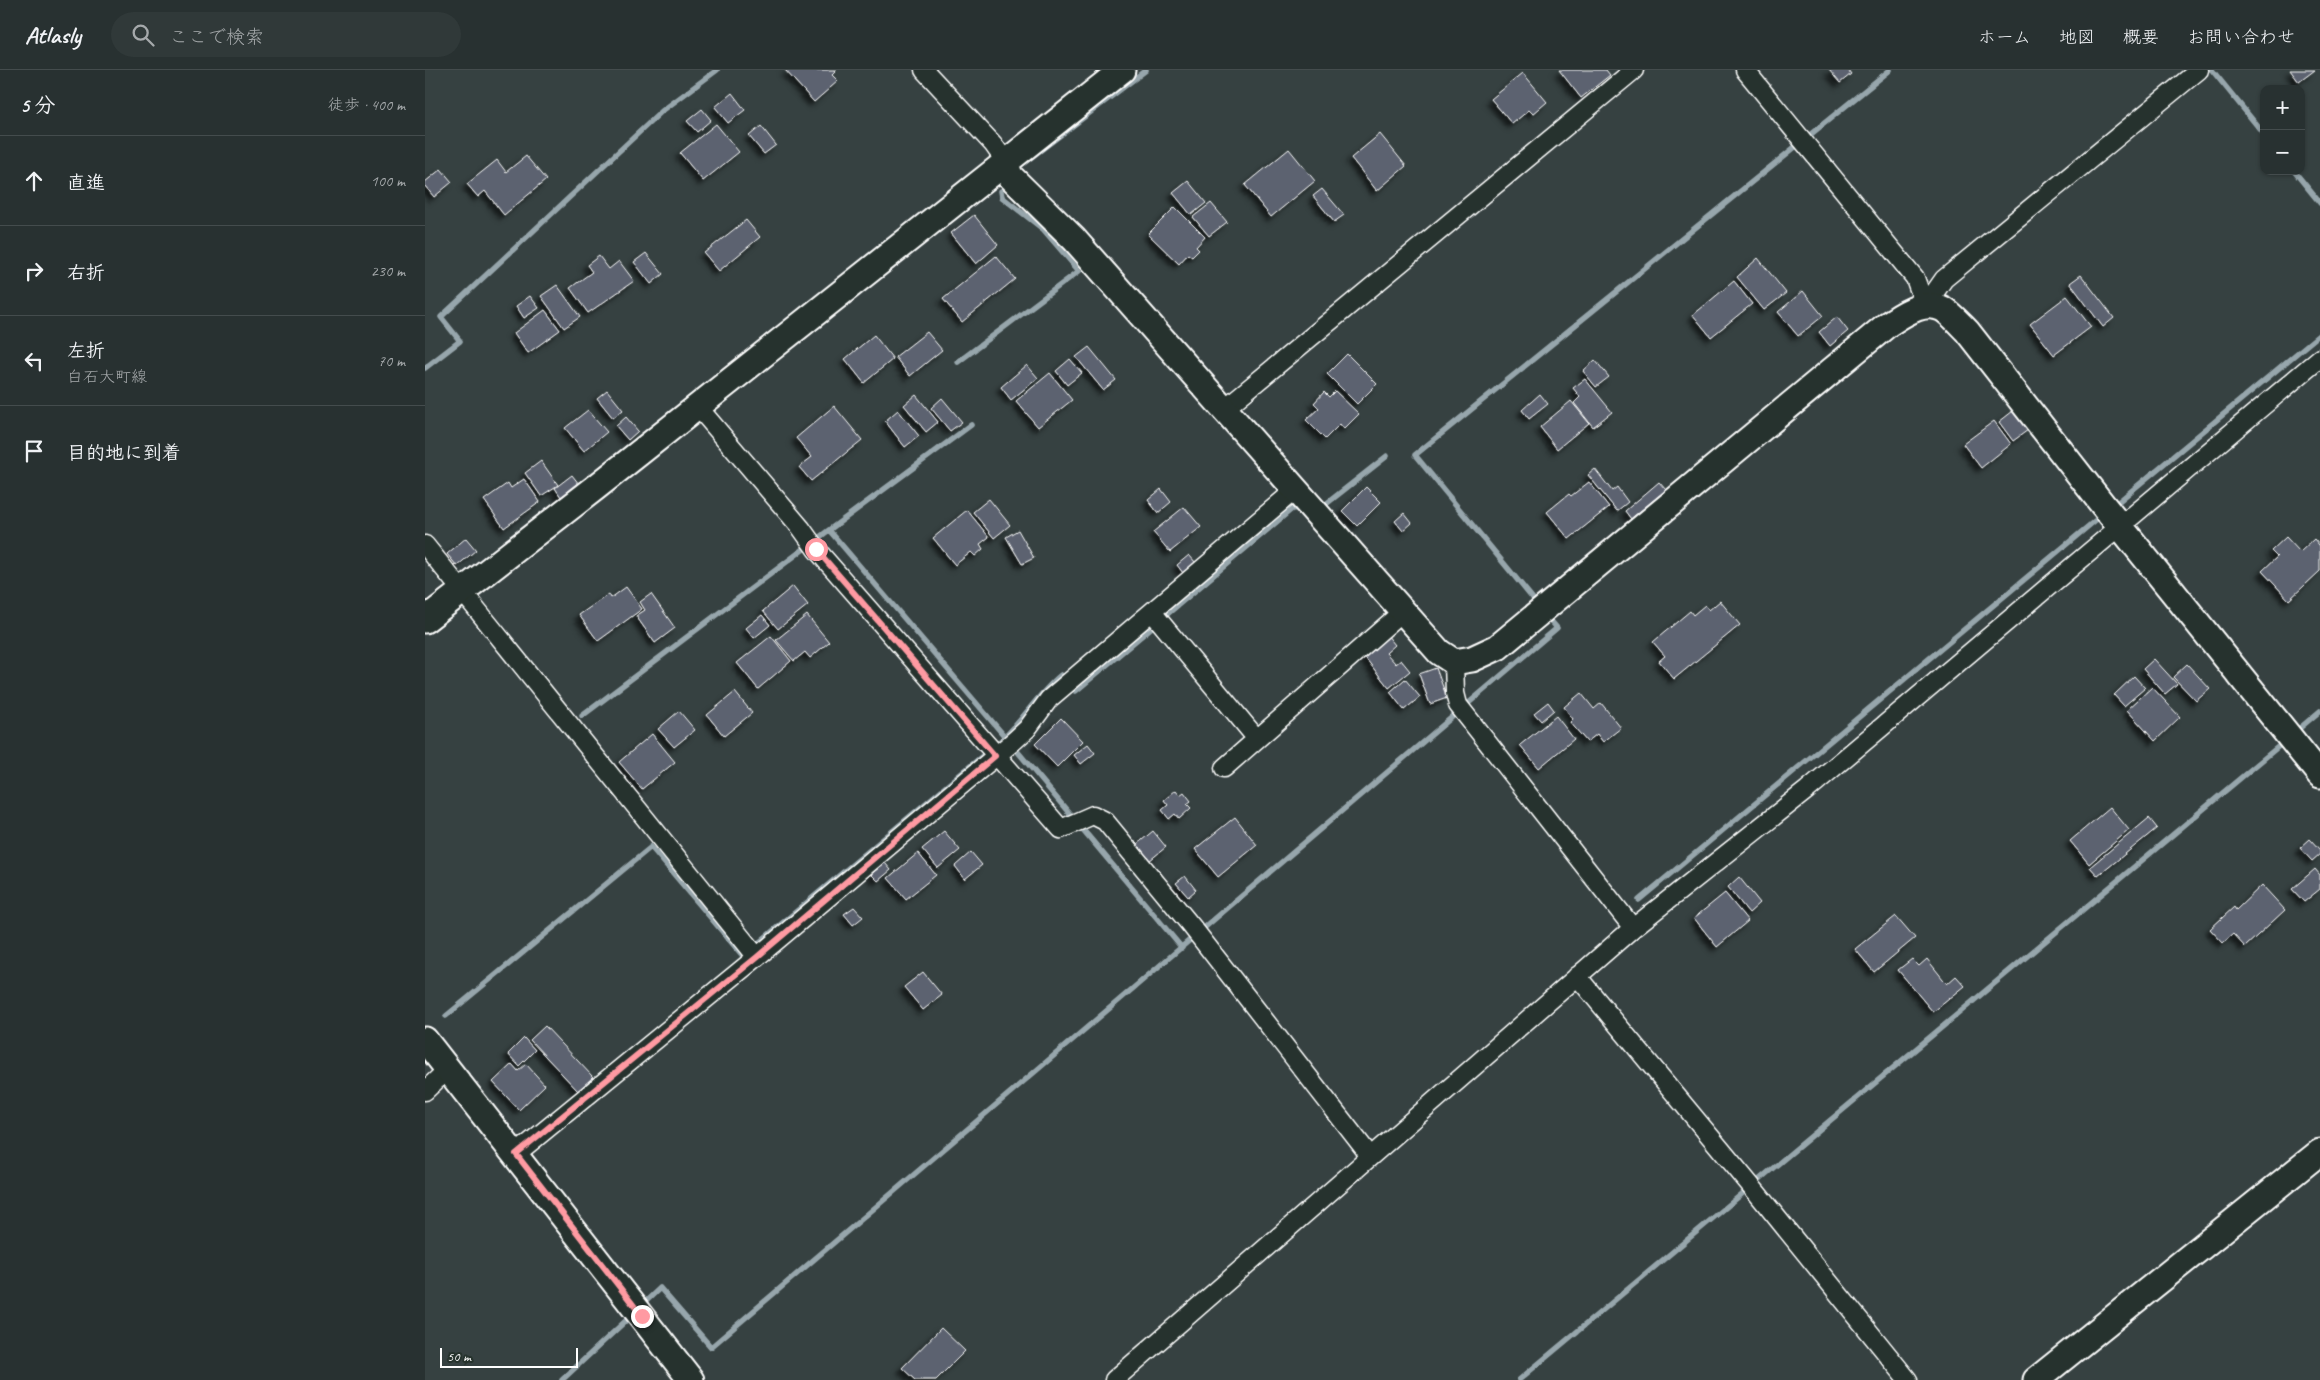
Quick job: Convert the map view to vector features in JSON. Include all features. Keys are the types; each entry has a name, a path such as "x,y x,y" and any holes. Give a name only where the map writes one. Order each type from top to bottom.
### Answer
{"street":[{"path":"924,70 993,144 1005,161 1009,176 1074,239 1402,612 1439,652 1454,662 1472,659 1498,648 1889,324 1911,310 1925,306 1943,309 1967,331 2111,515 2320,775"},
{"path":"425,620 698,407 1005,161 1122,70"},
{"path":"1224,409 1634,70"},
{"path":"1745,70 1915,278 1925,306"},
{"path":"1925,306 1944,279 2199,70"},
{"path":"1114,1380 1633,928 1807,790 2111,515 2320,358"},
{"path":"698,407 801,528 816,549 1006,747 1061,829 1093,815 1105,821 1197,934 1370,1156"},
{"path":"516,1154 753,952 1006,747 1027,729 1049,699 1068,683 1157,619 1305,501"},
{"path":"425,545 460,591 753,952"},
{"path":"1224,768 1402,612"},
{"path":"1157,619 1257,739"},
{"path":"1454,662 1455,693 1461,710 1633,928"},
{"path":"1577,976 1752,1187 1908,1380"},
{"path":"425,1040 691,1380"},
{"path":"425,1091 448,1069"},
{"path":"2036,1380 2320,1152"}],"building":[{"path":"785,70 837,70 832,75 838,81 814,102"},
{"path":"1559,70 1606,70 1610,75 1581,98"},
{"path":"1829,70 1848,70 1851,74 1840,83"},
{"path":"2290,70 2315,70 2299,82"},
{"path":"1523,73 1547,102 1533,114 1529,110 1512,124 1491,99"},
{"path":"732,93 745,110 728,123 715,107"},
{"path":"702,109 711,120 697,132 687,121"},
{"path":"716,124 739,152 703,181 680,153"},
{"path":"761,126 776,145 764,154 749,136"},
{"path":"1380,134 1406,166 1377,191 1351,158"},
{"path":"1289,149 1315,181 1271,217 1245,185"},
{"path":"526,156 546,180 504,215 485,191 478,197 467,184 497,160 506,172"},
{"path":"441,169 452,182 434,197 425,186 425,182"},
{"path":"1188,181 1206,203 1191,215 1173,193"},
{"path":"1322,189 1344,215 1334,222 1313,196"},
{"path":"1211,203 1227,222 1209,236 1193,217"},
{"path":"1175,207 1205,237 1196,247 1199,250 1192,257 1188,254 1179,264 1148,234"},
{"path":"974,215 998,245 976,264 951,233"},
{"path":"746,220 760,237 719,271 704,253"},
{"path":"646,253 663,274 651,284 634,262"},
{"path":"599,256 609,269 619,261 634,281 588,313 570,288 592,272 587,265"},
{"path":"996,256 1015,279 962,322 943,299"},
{"path":"1758,258 1786,293 1764,310 1737,277"},
{"path":"2081,275 2114,318 2103,327 2070,283"},
{"path":"1734,281 1752,304 1711,337 1693,315"},
{"path":"557,285 580,317 564,328 541,296"},
{"path":"1803,291 1823,316 1798,336 1778,312"},
{"path":"530,296 539,308 524,318 516,306"},
{"path":"2067,296 2091,327 2054,355 2030,324"},
{"path":"545,310 560,330 528,353 514,333"},
{"path":"1837,317 1848,331 1830,346 1819,332"},
{"path":"927,332 942,350 910,376 895,357"},
{"path":"874,335 893,359 864,383 845,359"},
{"path":"1089,347 1116,380 1103,390 1076,357"},
{"path":"1347,354 1377,384 1357,404 1327,374"},
{"path":"1070,359 1082,373 1067,385 1056,371"},
{"path":"1595,360 1609,377 1596,387 1583,371"},
{"path":"1027,365 1038,378 1011,400 1001,387"},
{"path":"1050,373 1072,400 1038,427 1016,401"},
{"path":"1585,379 1612,412 1593,427 1574,403 1580,397 1573,388"},
{"path":"607,390 623,410 613,418 597,398"},
{"path":"1335,391 1359,414 1344,429 1340,424 1325,439 1306,420 1319,408 1314,403 1324,392 1329,397"},
{"path":"1540,394 1548,404 1529,419 1522,410"},
{"path":"916,395 938,422 926,432 904,405"},
{"path":"942,398 962,422 950,431 931,408"},
{"path":"1571,401 1589,423 1557,449 1540,427"},
{"path":"834,406 862,440 811,481 799,467 812,457 796,438"},
{"path":"588,410 607,432 584,451 565,428"},
{"path":"898,410 919,436 905,447 885,421"},
{"path":"2013,411 2028,430 2013,441 1999,422"},
{"path":"626,417 638,431 628,440 616,426"},
{"path":"1994,421 2011,444 1981,468 1963,444"},
{"path":"541,461 558,485 541,496 525,473"},
{"path":"1595,469 1612,491 1617,487 1628,502 1617,511 1588,475"},
{"path":"572,475 579,484 561,497 555,488"},
{"path":"524,479 540,502 504,528 484,500 508,483 511,488"},
{"path":"1589,482 1609,507 1569,539 1547,512 1569,494 1571,496"},
{"path":"1659,482 1666,490 1631,519 1625,511"},
{"path":"1366,487 1381,502 1357,526 1342,511"},
{"path":"1161,489 1171,502 1158,513 1148,500"},
{"path":"989,499 1010,525 994,538 973,512"},
{"path":"1184,507 1201,527 1170,552 1153,532"},
{"path":"967,510 989,537 980,544 983,549 975,556 971,552 955,565 933,538"},
{"path":"1404,513 1412,523 1403,531 1395,521"},
{"path":"1018,530 1034,558 1022,564 1006,537"},
{"path":"2286,537 2300,552 2314,539 2320,546 2320,571 2289,600 2262,571 2277,557 2271,551"},
{"path":"466,538 476,550 457,566 447,554"},
{"path":"1189,555 1196,563 1183,573 1177,565"},
{"path":"793,586 808,605 778,629 763,611"},
{"path":"626,587 642,609 598,641 579,615 609,594 611,598"},
{"path":"651,594 675,628 655,643 636,616 645,610 640,602"},
{"path":"1720,601 1740,625 1674,679 1659,661 1665,656 1653,642 1690,611 1693,615 1705,605 1709,610"},
{"path":"762,615 770,625 754,638 746,628"},
{"path":"807,615 829,642 810,658 805,652 794,661 776,640"},
{"path":"1387,635 1395,645 1386,653 1396,664 1401,660 1410,671 1389,688 1363,655"},
{"path":"771,636 791,661 758,689 737,663"},
{"path":"2154,659 2177,684 2165,694 2143,669"},
{"path":"2187,664 2210,689 2196,701 2173,677"},
{"path":"1436,668 1447,698 1430,704 1419,674"},
{"path":"2134,676 2145,688 2124,706 2114,695"},
{"path":"1405,679 1420,697 1404,710 1390,692"},
{"path":"2152,687 2180,717 2155,741 2127,710"},
{"path":"735,692 752,713 724,736 707,715"},
{"path":"1581,693 1594,709 1601,703 1621,728 1603,742 1597,734 1587,742 1570,722 1573,719 1564,707"},
{"path":"1548,702 1554,710 1541,721 1534,713"},
{"path":"679,711 695,730 674,747 658,729"},
{"path":"1556,716 1574,739 1539,768 1520,745"},
{"path":"1061,718 1083,741 1057,767 1035,744"},
{"path":"652,734 675,762 642,789 619,762"},
{"path":"1088,744 1095,753 1081,764 1074,755"},
{"path":"1176,790 1180,795 1184,792 1191,801 1187,804 1191,808 1179,819 1175,814 1169,819 1162,810 1168,805 1164,800"},
{"path":"2110,807 2129,830 2089,864 2070,841"},
{"path":"1235,817 1257,845 1218,877 1195,849"},
{"path":"2149,818 2157,828 2098,876 2090,867"},
{"path":"944,831 960,850 938,868 922,849"},
{"path":"1153,831 1166,847 1149,861 1136,845"},
{"path":"2310,839 2320,850 2320,854 2312,861 2300,848"},
{"path":"971,852 982,865 965,879 955,866"},
{"path":"918,853 936,875 906,899 888,878"},
{"path":"885,863 891,870 878,881 871,874"},
{"path":"2315,869 2320,875 2320,889 2304,902 2292,889"},
{"path":"1185,876 1196,890 1188,897 1176,883"},
{"path":"1739,877 1760,903 1749,913 1728,887"},
{"path":"2262,885 2285,910 2245,947 2233,934 2223,943 2210,929 2234,907 2236,910"},
{"path":"1725,893 1748,921 1717,947 1694,918"},
{"path":"854,907 863,917 853,925 844,914"},
{"path":"1896,916 1915,938 1874,972 1855,949"},
{"path":"1912,959 1919,966 1927,959 1947,984 1956,976 1965,986 1933,1012 1898,970"},
{"path":"923,972 942,995 923,1010 904,987"},
{"path":"545,1026 593,1077 578,1091 530,1040"},
{"path":"524,1038 535,1050 519,1066 508,1054"},
{"path":"512,1064 518,1071 526,1064 545,1085 519,1110 493,1082"},
{"path":"941,1328 965,1351 936,1380 915,1380 902,1368"}],"waterway":[{"path":"425,368 460,341 441,317 662,111 717,70"},
{"path":"1021,165 1146,70"},
{"path":"1538,605 1415,455 1890,70"},
{"path":"2212,70 2261,130"},
{"path":"2297,175 2320,203"},
{"path":"958,362 1079,271 1043,229 1002,197 1001,191"},
{"path":"2112,507 2320,334"},
{"path":"829,530 971,425"},
{"path":"1318,505 1326,504 1387,456"},
{"path":"446,1016 651,847 743,956 1005,737 1046,689 1061,675 1076,691 1292,509 1301,508"},
{"path":"1639,900 2103,514"},
{"path":"582,716 829,530 1007,739"},
{"path":"640,1307 660,1288 711,1347 1557,628 1545,614"},
{"path":"2294,733 2320,711"},
{"path":"1519,1380 2285,741"},
{"path":"1013,746 1182,948"},
{"path":"562,1380 632,1315"}],"route":[{"path":"642,1316 516,1154 757,957 995,756 816,549"}]}
